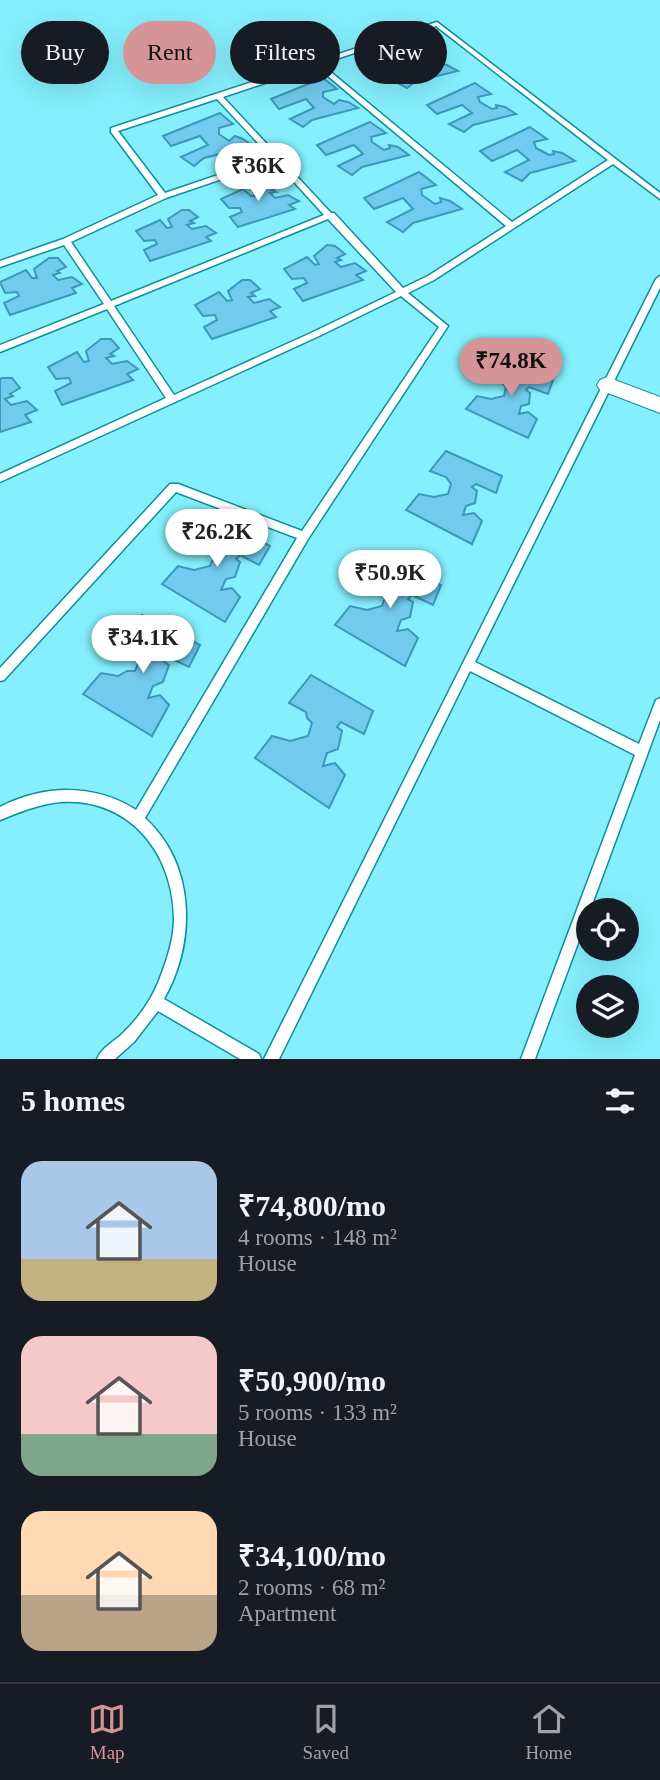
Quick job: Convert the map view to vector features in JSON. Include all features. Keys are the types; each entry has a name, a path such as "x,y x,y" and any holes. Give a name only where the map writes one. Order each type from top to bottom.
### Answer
{"street":[{"path":"607,384 660,405"}],"lane":[{"path":"340,56 437,24 660,197"},
{"path":"163,196 114,130 255,84"},
{"path":"340,84 511,226"},
{"path":"138,818 303,536 444,326 401,292 218,96"},
{"path":"0,264 66,241 163,196 278,158"},
{"path":"0,478 431,278 611,161"},
{"path":"0,349 331,215"},
{"path":"66,241 172,399"},
{"path":"271,1059 660,279"},
{"path":"0,676 174,488 303,536"},
{"path":"468,664 642,752"},
{"path":"528,1059 660,704"},
{"path":"0,814 42,798 76,795 109,802 138,818 162,845 177,880 182,921 174,965 157,1003 123,1046 104,1059"},
{"path":"157,1003 254,1059"}],"building":[{"path":"447,65 458,71 447,74"},
{"path":"475,83 491,94 478,97 480,102 492,109 497,108 496,105 505,107 516,114 473,125 464,132 449,124 472,113 462,105 437,114 427,105"},
{"path":"308,84 331,84 337,89 323,92 323,97 334,104 339,100 358,108 312,120 303,127 290,119 314,108 306,99 279,109 271,99"},
{"path":"220,113 233,124 219,128 219,134 229,141 235,136 253,146 204,158 194,166 181,157 208,145 200,136 171,146 163,136"},
{"path":"370,122 386,133 371,137 372,142 384,150 390,148 389,145 398,147 409,155 362,167 352,175 338,166 363,154 354,145 326,155 317,145"},
{"path":"530,127 547,139 534,142 536,148 549,155 554,154 553,151 562,153 575,161 530,173 522,181 505,172 529,160 517,150 492,161 480,151"},
{"path":"419,172 436,185 421,189 422,195 435,204 441,202 440,198 462,209 413,223 403,232 387,222 413,209 403,198 374,209 364,198"},
{"path":"263,179 271,179 280,186 272,190 276,192 270,193 275,198 288,195 299,201 289,205 295,209 238,227 230,217 242,212 240,208 229,208 221,199 243,189 255,196 251,188"},
{"path":"182,210 189,210 198,217 190,221 194,223 187,225 192,229 206,226 216,233 206,237 211,241 150,261 144,250 157,244 155,240 144,241 136,231 160,220 167,228 172,227 168,219"},
{"path":"327,245 335,246 345,254 337,258 341,260 335,262 341,267 355,263 366,271 356,275 363,280 303,301 294,289 307,283 304,278 292,279 284,269 307,257 315,265 319,264 314,256"},
{"path":"49,258 58,258 66,267 53,275 58,280 72,277 82,284 72,288 76,293 10,315 4,303 19,296 17,292 5,293 0,282 26,270 32,278 37,278 34,269"},
{"path":"242,280 250,280 260,289 251,293 255,296 248,297 254,303 269,299 280,307 270,311 276,317 212,339 204,327 217,320 215,315 203,316 195,305 219,292 227,301 232,300 228,291"},
{"path":"101,339 111,339 119,348 110,354 114,356 106,358 112,364 127,361 138,369 127,374 133,380 62,405 55,391 71,383 69,378 56,379 48,367 77,352 84,362 89,361 86,351"},
{"path":"500,359 553,380 548,394 529,387 526,390 530,393 529,404 521,406 519,414 528,412 537,419 528,438 466,409 477,396 491,399 504,396 506,387 501,381 486,376"},
{"path":"12,378 20,388 10,394 13,396 5,399 11,405 27,401 37,410 25,415 31,422 0,432 0,379"},
{"path":"446,451 502,476 496,493 476,484 472,487 477,491 475,503 466,506 463,515 474,513 482,521 472,544 406,510 419,494 434,497 448,494 451,484 446,477 430,471"},
{"path":"216,518 270,546 259,565 240,555 236,559 240,562 235,577 226,579 221,590 232,588 240,597 225,622 162,584 178,566 194,570 210,566 214,556 210,547 195,540"},
{"path":"382,555 441,585 433,605 412,595 408,599 413,602 410,617 401,620 397,631 408,629 418,638 405,666 335,625 350,606 367,610 382,606 386,595 381,591 380,585 364,579"},
{"path":"142,615 200,645 189,667 168,657 163,661 169,665 163,682 153,686 148,698 160,695 169,705 152,736 83,694 101,673 118,676 127,671 135,671 140,659 135,649 119,642"},
{"path":"311,675 373,711 364,734 341,722 337,727 342,731 338,749 327,753 323,766 335,763 345,775 329,808 255,758 272,736 290,741 308,736 312,723 306,712 289,703"}]}
